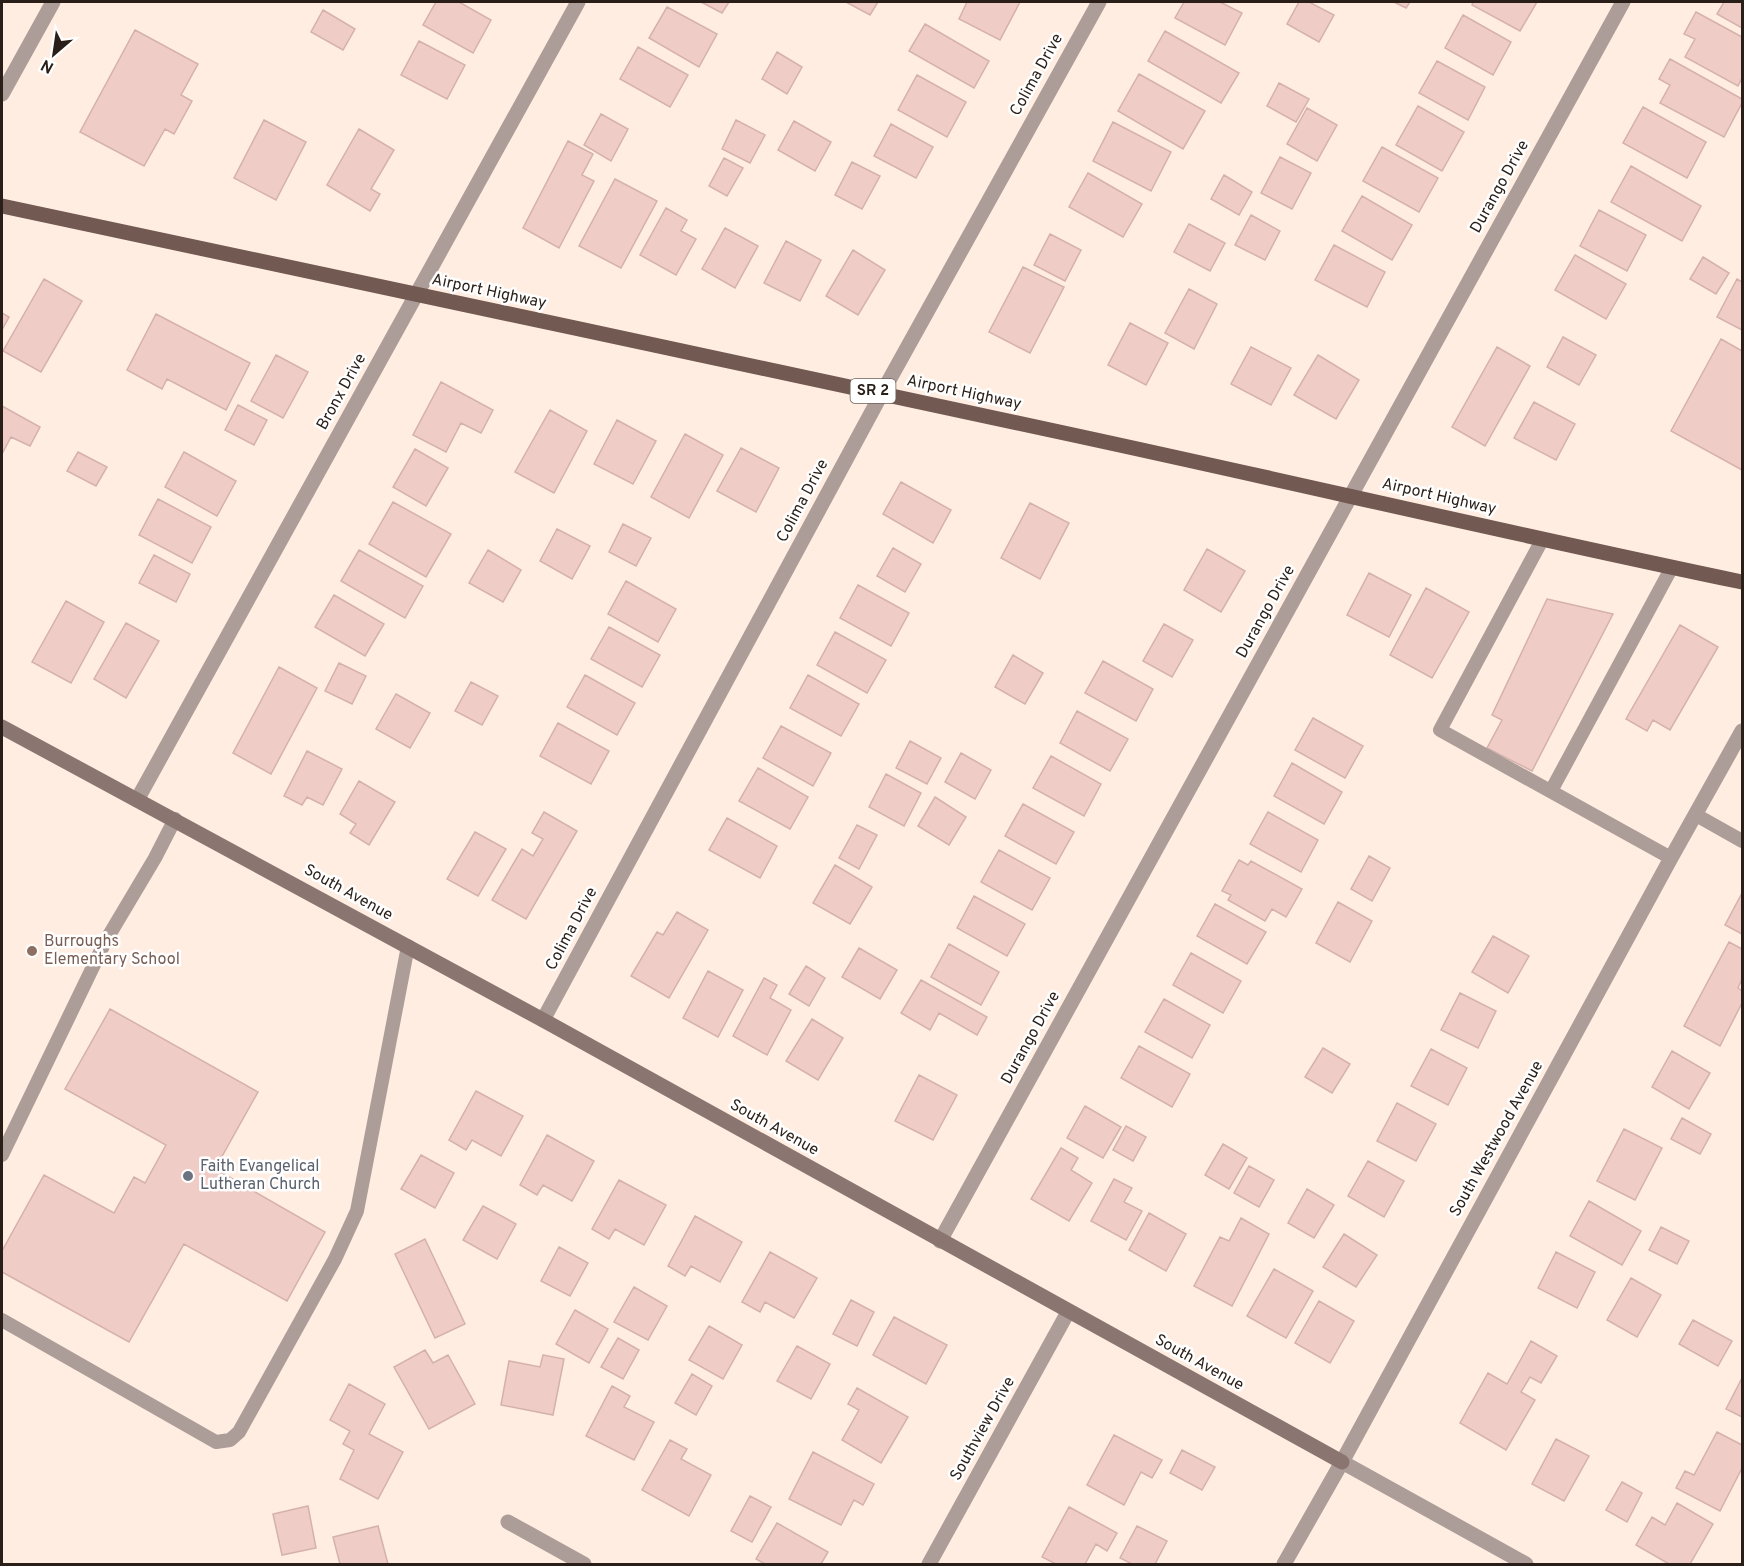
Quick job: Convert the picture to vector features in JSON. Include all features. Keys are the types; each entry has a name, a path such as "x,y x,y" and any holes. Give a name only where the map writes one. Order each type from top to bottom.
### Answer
{"main road":[{"name":"Airport Highway","path":"2,206 882,393 1351,495 1542,540 1743,582"}],"street":[{"path":"2,94 53,2"},
{"name":"Bronx Drive","path":"137,800 578,2"},
{"name":"Colima Drive","path":"543,1020 882,393 1099,2"},
{"name":"Durango Drive","path":"940,1240 1623,2"},
{"name":"South Avenue","path":"2,727 543,1020 1526,1564"},
{"name":"South Westwood Avenue","path":"1284,1564 1743,731"},
{"name":"Southview Drive","path":"929,1564 1068,1312"},
{"path":"508,1522 584,1564"}],"lane":[{"path":"1542,540 1440,730 1671,858"},
{"path":"1551,791 1672,567"},
{"path":"1696,815 1743,841"},
{"path":"2,1155 105,942 155,858 175,819"},
{"path":"2,1320 216,1443 230,1440 239,1432 335,1259 357,1211 408,946"}],"building":[{"path":"436,2 459,2 491,20 473,53 423,25"},
{"path":"701,2 729,2 722,13"},
{"path":"846,2 878,2 870,15"},
{"path":"967,2 1020,2 1000,40 959,19"},
{"path":"1184,2 1220,2 1242,13 1225,45 1175,18"},
{"path":"1299,2 1309,2 1334,15 1319,42 1287,24"},
{"path":"1394,2 1410,2 1406,8"},
{"path":"1473,2 1537,2 1520,31 1472,5"},
{"path":"1724,2 1742,2 1742,28 1717,14"},
{"path":"667,7 717,34 699,67 649,38"},
{"path":"323,10 355,29 343,50 311,32"},
{"path":"1696,12 1742,37 1742,78 1738,86 1685,57 1695,39 1684,34"},
{"path":"1463,15 1511,42 1493,75 1445,48"},
{"path":"925,24 989,61 974,88 909,51"},
{"path":"135,30 198,64 181,95 192,101 174,134 165,129 144,166 80,132"},
{"path":"1165,31 1239,73 1221,103 1148,61"},
{"path":"419,41 465,65 447,99 401,75"},
{"path":"638,47 688,75 670,107 620,79"},
{"path":"777,52 802,67 787,94 762,79"},
{"path":"1670,59 1742,99 1724,137 1660,103 1670,85 1659,79"},
{"path":"1437,61 1485,87 1468,120 1419,93"},
{"path":"1139,74 1205,111 1183,149 1118,111"},
{"path":"917,75 966,102 947,137 898,110"},
{"path":"1279,83 1309,99 1296,122 1267,106"},
{"path":"1418,106 1464,132 1442,171 1396,145"},
{"path":"1643,107 1706,142 1687,178 1623,143"},
{"path":"1307,108 1337,125 1317,161 1287,144"},
{"path":"601,114 628,129 611,161 584,145"},
{"path":"264,120 306,142 276,200 234,178"},
{"path":"736,120 765,135 750,163 722,149"},
{"path":"794,121 831,142 815,171 778,150"},
{"path":"1113,122 1171,152 1151,191 1093,161"},
{"path":"891,124 933,147 916,178 874,156"},
{"path":"359,129 394,150 371,189 380,194 370,211 327,185"},
{"path":"568,141 593,154 582,175 594,181 559,248 523,228"},
{"path":"1382,147 1438,178 1419,212 1363,181"},
{"path":"1280,157 1311,173 1292,209 1261,193"},
{"path":"724,158 743,168 727,196 709,186"},
{"path":"852,162 880,176 862,209 835,195"},
{"path":"1631,166 1701,206 1682,241 1611,202"},
{"path":"1088,173 1142,204 1123,237 1069,207"},
{"path":"1224,175 1252,192 1239,215 1211,199"},
{"path":"615,179 657,201 621,268 579,246"},
{"path":"1362,196 1412,225 1392,260 1342,231"},
{"path":"666,208 687,220 681,231 696,239 676,275 640,255"},
{"path":"1599,210 1646,235 1627,271 1580,246"},
{"path":"1251,215 1280,231 1265,260 1235,245"},
{"path":"1189,224 1225,243 1210,271 1174,252"},
{"path":"725,228 758,246 735,288 702,269"},
{"path":"1050,234 1081,250 1065,281 1034,265"},
{"path":"786,241 821,260 800,301 764,283"},
{"path":"1334,245 1385,272 1367,307 1315,280"},
{"path":"853,250 885,270 858,315 826,296"},
{"path":"1575,255 1626,284 1606,319 1555,290"},
{"path":"1703,257 1729,273 1716,294 1690,279"},
{"path":"1023,267 1064,287 1030,353 989,332"},
{"path":"44,279 82,301 41,372 3,351"},
{"path":"1737,279 1742,282 1742,330 1717,317"},
{"path":"1189,289 1217,304 1194,349 1165,333"},
{"path":"2,313 9,317 2,330"},
{"path":"156,314 250,363 226,410 167,379 162,389 127,370"},
{"path":"1130,323 1168,343 1146,385 1108,365"},
{"path":"1563,337 1596,355 1579,385 1547,367"},
{"path":"1721,339 1742,351 1742,470 1671,431"},
{"path":"1251,347 1291,368 1271,405 1231,384"},
{"path":"1497,347 1530,366 1485,446 1452,427"},
{"path":"276,355 308,372 283,418 251,401"},
{"path":"1318,355 1359,380 1336,419 1294,395"},
{"path":"441,382 493,410 481,433 461,423 446,452 413,435"},
{"path":"1534,402 1575,424 1556,460 1514,438"},
{"path":"238,405 267,420 254,445 225,430"},
{"path":"2,406 40,427 30,446 11,437 2,454"},
{"path":"550,410 587,431 554,493 515,472"},
{"path":"617,420 656,441 633,484 594,464"},
{"path":"685,434 723,455 689,518 651,497"},
{"path":"741,448 779,468 756,512 717,491"},
{"path":"415,449 448,468 426,506 393,487"},
{"path":"78,452 107,467 96,486 67,471"},
{"path":"184,452 236,481 217,516 165,487"},
{"path":"901,482 951,510 933,543 883,514"},
{"path":"158,499 211,527 192,563 139,535"},
{"path":"393,502 451,534 426,577 369,544"},
{"path":"1030,503 1069,523 1040,579 1001,558"},
{"path":"623,524 651,538 636,566 609,552"},
{"path":"557,529 590,546 572,579 540,561"},
{"path":"893,548 921,564 905,592 877,576"},
{"path":"1207,549 1245,571 1221,612 1184,590"},
{"path":"359,550 423,586 405,618 341,581"},
{"path":"488,550 521,570 503,602 469,583"},
{"path":"154,555 190,574 176,602 139,583"},
{"path":"1369,573 1411,595 1389,637 1347,615"},
{"path":"626,581 676,609 658,642 608,614"},
{"path":"858,585 909,613 891,646 840,618"},
{"path":"1426,588 1469,612 1432,678 1390,655"},
{"path":"334,595 384,624 365,656 315,627"},
{"path":"1547,599 1613,614 1532,771 1487,748 1502,720 1492,715"},
{"path":"66,601 104,622 71,683 32,662"},
{"path":"126,623 159,641 126,698 94,679"},
{"path":"1164,624 1193,640 1172,677 1143,661"},
{"path":"1680,625 1718,647 1670,730 1653,720 1647,731 1626,719"},
{"path":"609,627 660,655 642,687 591,659"},
{"path":"835,632 886,660 867,693 817,665"},
{"path":"1013,655 1043,673 1025,704 995,687"},
{"path":"1103,661 1153,689 1136,721 1085,693"},
{"path":"339,663 366,676 352,704 325,691"},
{"path":"279,667 317,688 271,774 233,753"},
{"path":"585,675 635,703 617,735 567,707"},
{"path":"808,675 859,704 841,736 790,708"},
{"path":"471,682 498,696 482,725 455,711"},
{"path":"396,694 430,713 410,748 376,729"},
{"path":"1077,711 1128,739 1110,771 1060,743"},
{"path":"1313,718 1363,746 1345,778 1295,750"},
{"path":"558,723 609,751 591,784 540,756"},
{"path":"781,726 831,753 813,786 763,758"},
{"path":"910,741 941,758 927,784 896,768"},
{"path":"307,751 342,769 323,805 307,797 302,805 284,796"},
{"path":"961,753 991,770 975,799 945,782"},
{"path":"1051,756 1101,784 1084,816 1033,788"},
{"path":"1292,763 1342,792 1324,824 1274,796"},
{"path":"758,768 808,797 790,829 739,801"},
{"path":"886,774 921,793 904,826 869,807"},
{"path":"359,781 395,802 369,845 350,833 356,824 340,814"},
{"path":"935,797 966,817 949,845 918,826"},
{"path":"1023,804 1074,832 1056,864 1005,836"},
{"path":"544,812 577,831 526,919 492,900 522,849 533,856 543,839 532,833"},
{"path":"1268,812 1318,840 1301,872 1250,844"},
{"path":"727,818 777,846 760,878 709,850"},
{"path":"857,825 877,835 859,869 839,858"},
{"path":"475,832 506,849 478,896 447,879"},
{"path":"999,850 1050,878 1032,910 981,882"},
{"path":"1369,856 1390,868 1372,901 1351,889"},
{"path":"1239,860 1248,865 1251,861 1302,889 1286,917 1272,909 1265,921 1228,900 1231,895 1222,891"},
{"path":"835,865 872,887 850,924 813,903"},
{"path":"974,896 1025,924 1007,956 957,928"},
{"path":"1742,896 1742,934 1725,925"},
{"path":"1338,902 1372,921 1350,962 1316,943"},
{"path":"1215,904 1266,932 1247,964 1197,936"},
{"path":"677,912 708,930 669,998 631,976 657,932 663,935"},
{"path":"1493,936 1529,956 1508,993 1472,972"},
{"path":"1729,942 1742,949 1742,979 1738,988 1742,991 1742,1003 1720,1046 1684,1026"},
{"path":"949,944 999,972 981,1005 931,977"},
{"path":"859,948 897,970 880,999 842,977"},
{"path":"1191,953 1241,981 1223,1013 1173,985"},
{"path":"806,966 825,978 809,1006 789,994"},
{"path":"708,971 743,990 718,1037 683,1018"},
{"path":"764,978 777,985 770,998 791,1010 767,1055 733,1036"},
{"path":"921,980 987,1017 977,1035 939,1013 930,1030 901,1013"},
{"path":"1460,993 1496,1011 1478,1048 1441,1030"},
{"path":"1164,999 1210,1025 1192,1058 1145,1032"},
{"name":"Faith Evangelical Lutheran Church","path":"110,1009 258,1092 215,1169 325,1232 287,1301 184,1244 129,1342 2,1272 2,1251 44,1175 114,1213 134,1177 145,1183 166,1145 65,1089"},
{"path":"812,1019 843,1038 818,1080 786,1061"},
{"path":"1139,1046 1190,1074 1172,1107 1121,1078"},
{"path":"1323,1048 1350,1064 1332,1093 1305,1077"},
{"path":"1431,1049 1467,1068 1448,1105 1411,1086"},
{"path":"1672,1051 1710,1073 1689,1109 1652,1087"},
{"path":"919,1075 957,1095 933,1140 895,1121"},
{"path":"476,1091 523,1116 501,1156 472,1140 466,1150 449,1140"},
{"path":"1397,1103 1436,1124 1416,1161 1377,1141"},
{"path":"1085,1106 1121,1127 1103,1158 1067,1138"},
{"path":"1682,1118 1711,1134 1700,1154 1671,1139"},
{"path":"1126,1126 1146,1137 1133,1161 1113,1150"},
{"path":"1624,1129 1662,1148 1635,1200 1597,1181"},
{"path":"547,1135 594,1161 572,1201 543,1185 537,1195 520,1185"},
{"path":"1223,1144 1247,1158 1229,1189 1205,1175"},
{"path":"1061,1148 1078,1158 1071,1170 1092,1183 1069,1221 1031,1199"},
{"path":"421,1155 454,1173 435,1208 401,1189"},
{"path":"1368,1161 1404,1181 1384,1217 1348,1196"},
{"path":"1249,1166 1274,1180 1259,1207 1234,1193"},
{"path":"1114,1179 1132,1188 1124,1202 1142,1211 1126,1240 1091,1221"},
{"path":"619,1180 666,1205 644,1245 615,1229 609,1239 592,1229"},
{"path":"1307,1189 1334,1205 1314,1238 1288,1223"},
{"path":"1589,1201 1641,1231 1622,1265 1570,1236"},
{"path":"483,1206 516,1224 497,1259 463,1240"},
{"path":"1149,1213 1186,1234 1166,1271 1129,1250"},
{"path":"695,1216 742,1242 720,1282 691,1266 685,1276 668,1266"},
{"path":"1241,1218 1269,1234 1232,1306 1194,1286 1220,1237 1229,1241"},
{"path":"1661,1227 1689,1241 1677,1264 1649,1250"},
{"path":"1344,1234 1377,1255 1356,1287 1323,1267"},
{"path":"425,1239 465,1324 435,1338 395,1254"},
{"path":"559,1247 588,1263 570,1296 541,1281"},
{"path":"770,1252 817,1278 794,1318 765,1302 760,1312 742,1302"},
{"path":"1556,1252 1595,1272 1577,1308 1538,1288"},
{"path":"1274,1269 1313,1291 1286,1338 1247,1316"},
{"path":"1631,1278 1661,1295 1637,1337 1607,1320"},
{"path":"634,1287 667,1306 648,1340 614,1322"},
{"path":"851,1300 874,1312 857,1346 833,1334"},
{"path":"1319,1301 1354,1321 1330,1363 1295,1343"},
{"path":"575,1310 608,1329 589,1363 556,1344"},
{"path":"894,1317 947,1345 926,1384 873,1355"},
{"path":"1693,1320 1732,1341 1718,1366 1679,1344"},
{"path":"709,1326 742,1345 723,1379 689,1360"},
{"path":"618,1338 639,1350 623,1379 601,1367"},
{"path":"1531,1341 1557,1356 1541,1383 1530,1377 1521,1392 1535,1400 1506,1450 1460,1423 1488,1373 1507,1384"},
{"path":"797,1346 830,1364 811,1399 777,1381"},
{"path":"425,1350 433,1363 448,1355 475,1404 429,1429 394,1367"},
{"path":"543,1355 564,1359 553,1415 501,1405 509,1361 540,1367"},
{"path":"692,1374 712,1386 696,1415 675,1403"},
{"path":"1742,1378 1742,1417 1726,1409"},
{"path":"349,1384 385,1404 369,1434 403,1452 378,1499 340,1479 354,1450 343,1444 350,1431 330,1420"},
{"path":"612,1386 630,1396 624,1407 654,1422 634,1460 586,1436"},
{"path":"857,1388 908,1417 881,1463 842,1440 859,1410 848,1404"},
{"path":"1717,1432 1742,1445 1742,1468 1720,1511 1676,1488 1685,1471 1694,1475"},
{"path":"1114,1435 1162,1460 1152,1478 1141,1472 1124,1505 1087,1485"},
{"path":"1556,1439 1589,1456 1564,1501 1532,1484"},
{"path":"670,1440 687,1449 681,1459 711,1475 689,1516 642,1490"},
{"path":"1182,1450 1215,1467 1202,1490 1170,1473"},
{"path":"813,1452 874,1484 863,1505 854,1500 841,1525 789,1499"},
{"path":"1622,1482 1642,1493 1627,1522 1606,1510"},
{"path":"750,1496 771,1507 752,1542 731,1531"},
{"path":"1677,1503 1713,1524 1690,1564 1669,1564 1636,1545 1652,1517 1665,1525"},
{"path":"308,1506 316,1548 282,1555 273,1514"},
{"path":"1069,1507 1117,1533 1107,1551 1096,1544 1085,1564 1056,1564 1042,1557"},
{"path":"777,1523 828,1552 821,1564 765,1564 756,1559"},
{"path":"378,1526 388,1564 340,1564 333,1537"},
{"path":"1137,1526 1167,1541 1155,1564 1132,1564 1120,1558"}],"place":[{"name":"Burroughs Elementary School","path":"32,951"},
{"name":"Faith Evangelical Lutheran Church","path":"188,1176"}]}
